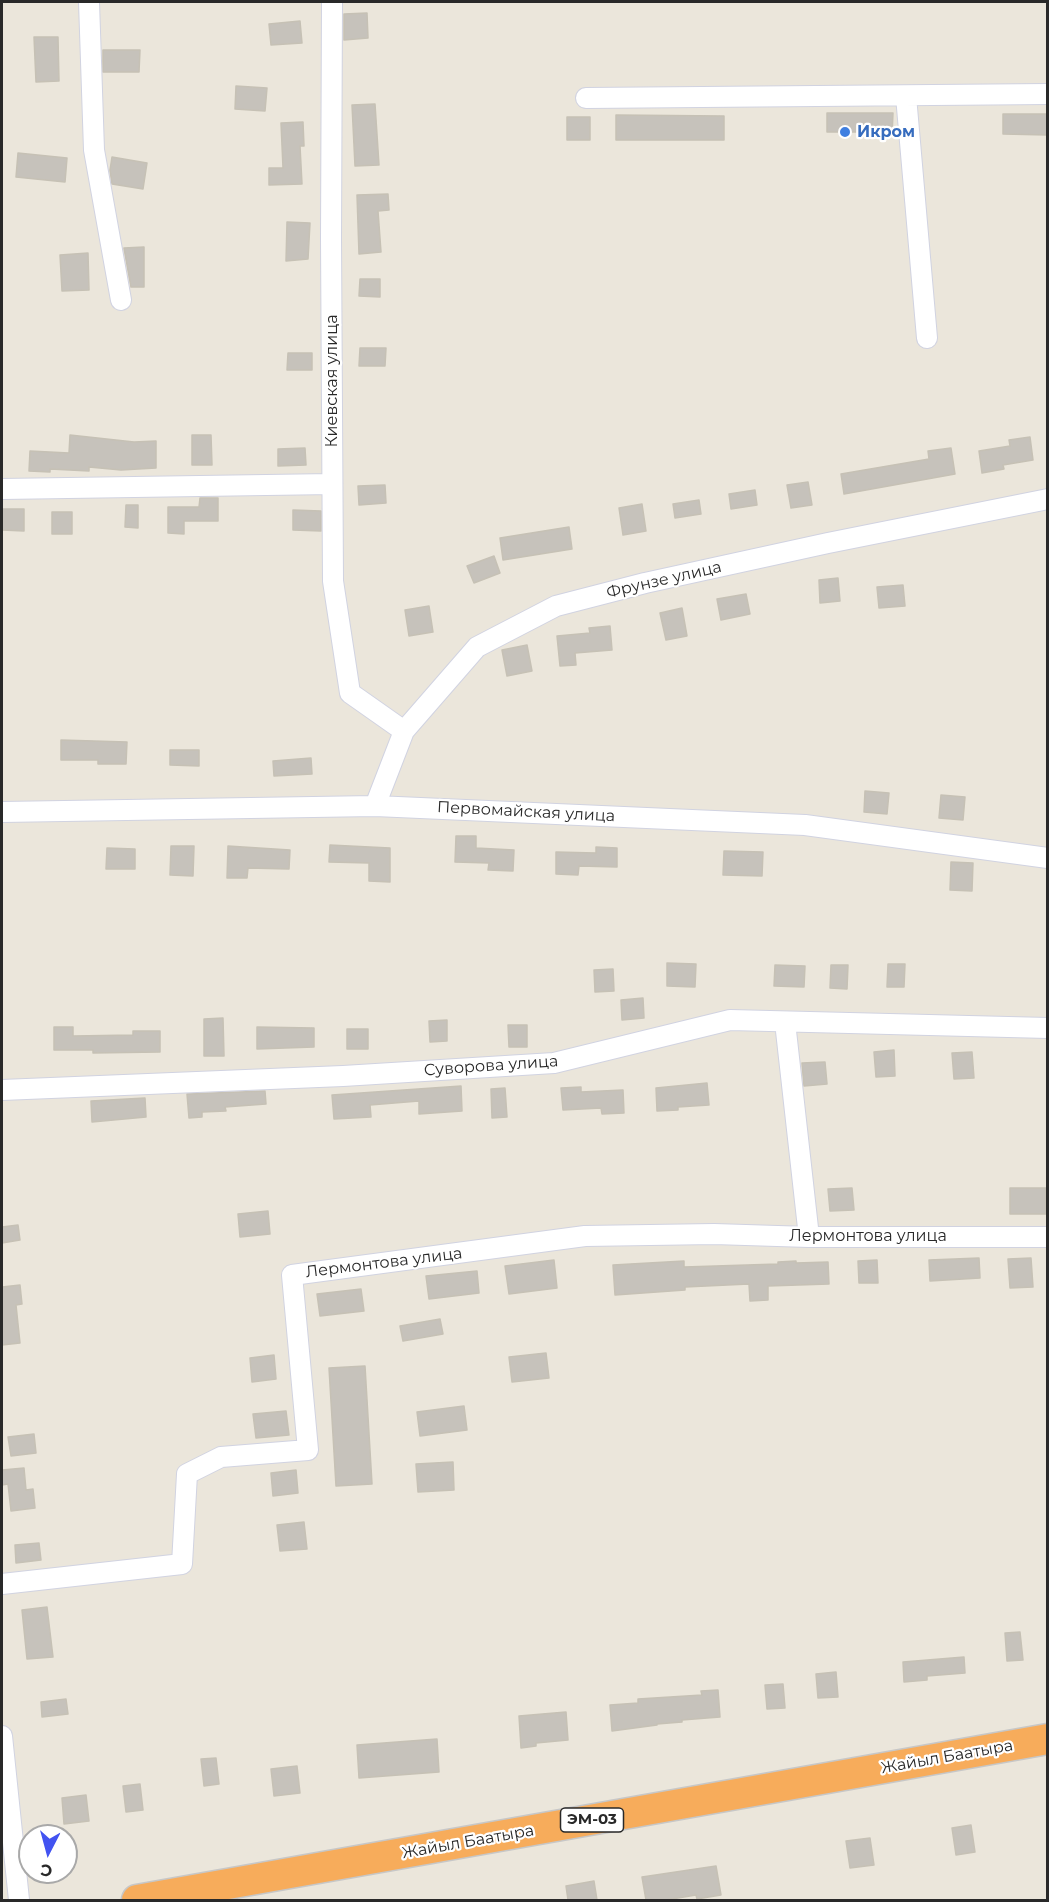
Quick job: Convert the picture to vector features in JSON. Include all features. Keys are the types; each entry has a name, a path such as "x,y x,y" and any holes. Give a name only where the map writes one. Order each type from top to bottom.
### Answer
{"highway":[{"name":"Жайыл Баатыра","path":"137,1900 1047,1739"}],"street":[{"path":"89,2 94,150 122,300"},
{"name":"Киевская улица","path":"332,2 333,581 350,693 404,731"},
{"path":"586,99 1047,94"},
{"path":"906,96 927,338"},
{"path":"2,489 333,484"},
{"name":"Фрунзе улица","path":"375,806 404,731 477,647 556,606 645,583 759,558 1047,499"},
{"name":"Первомайская улица","path":"2,812 375,806 806,825 1047,858"},
{"name":"Суворова улица","path":"2,1090 343,1076 554,1063 730,1020 1047,1028"},
{"path":"785,1022 809,1237"},
{"name":"Лермонтова улица","path":"2,1584 182,1563 187,1474 221,1457 308,1450 292,1275 585,1236 714,1234 809,1237 1047,1237"},
{"path":"2,1736 19,1900"}],"building":[{"path":"367,13 368,38 344,40 344,14"},
{"path":"300,21 302,43 271,45 269,24"},
{"path":"34,37 58,37 59,81 36,82"},
{"path":"103,50 140,50 139,72 103,72"},
{"path":"236,86 267,88 265,111 235,109"},
{"path":"375,104 379,165 355,166 352,105"},
{"path":"827,113 893,113 892,136 872,136 872,132 827,132"},
{"path":"1003,114 1047,114 1047,135 1003,134"},
{"path":"616,115 724,116 724,140 616,140"},
{"path":"567,117 590,117 590,140 567,140"},
{"path":"303,122 304,146 300,146 302,184 269,185 269,168 283,168 281,123"},
{"path":"18,153 67,158 65,182 16,177"},
{"path":"112,157 147,163 143,189 112,184 110,170"},
{"path":"388,194 389,210 378,211 381,252 359,254 357,195"},
{"path":"287,222 310,223 308,259 286,261"},
{"path":"144,247 144,287 131,287 124,248"},
{"path":"88,253 89,290 62,291 60,255"},
{"path":"360,279 380,279 380,297 359,296"},
{"path":"360,348 386,348 385,366 359,366"},
{"path":"288,353 312,353 312,370 287,370"},
{"path":"70,435 134,442 156,441 156,468 121,470 89,467 89,471 50,469 50,472 29,471 30,451 69,453"},
{"path":"192,435 211,435 212,465 192,465"},
{"path":"1030,437 1033,460 1003,465 1004,469 982,473 979,451 1010,446 1009,440"},
{"path":"305,448 306,465 278,466 278,449"},
{"path":"951,448 955,474 844,494 841,474 929,459 928,451"},
{"path":"808,482 812,505 791,508 787,485"},
{"path":"385,485 386,503 359,505 358,486"},
{"path":"755,490 757,505 731,509 729,494"},
{"path":"200,498 218,498 218,521 184,521 184,534 168,533 168,507 199,507"},
{"path":"699,500 701,514 675,518 673,504"},
{"path":"642,504 646,531 623,535 619,508"},
{"path":"126,505 138,505 138,528 125,527"},
{"path":"2,509 24,509 24,531 2,530"},
{"path":"293,510 321,511 321,531 293,530"},
{"path":"52,512 72,512 72,534 52,534"},
{"path":"569,527 572,549 503,560 500,538"},
{"path":"494,556 500,573 474,583 467,566"},
{"path":"838,578 840,601 820,603 819,580"},
{"path":"903,585 905,606 879,608 877,587"},
{"path":"746,594 750,614 721,620 717,599"},
{"path":"429,606 433,632 409,636 405,610"},
{"path":"682,608 687,636 666,640 660,613"},
{"path":"610,626 612,650 575,653 576,665 560,666 557,636 590,633 589,628"},
{"path":"527,645 532,671 507,676 502,650"},
{"path":"61,740 127,742 126,764 98,764 98,760 61,760"},
{"path":"170,750 199,750 199,766 170,765"},
{"path":"311,758 312,774 274,776 273,761"},
{"path":"865,791 889,793 887,814 864,812"},
{"path":"941,795 965,797 963,820 939,818"},
{"path":"456,836 476,836 476,848 514,850 513,871 488,870 489,863 455,862"},
{"path":"330,845 390,848 390,882 369,881 369,863 329,862"},
{"path":"171,846 194,846 193,876 170,875"},
{"path":"228,846 290,850 289,869 248,868 247,878 227,878"},
{"path":"596,847 617,848 617,867 579,866 578,875 556,874 556,852 596,853"},
{"path":"107,848 135,849 135,869 106,869"},
{"path":"724,851 763,852 762,876 723,875"},
{"path":"951,862 973,863 972,891 950,890"},
{"path":"667,963 696,964 695,987 667,986"},
{"path":"888,964 905,964 904,987 887,987"},
{"path":"775,965 805,966 804,987 774,986"},
{"path":"831,965 848,965 847,989 830,988"},
{"path":"613,969 614,991 595,992 594,970"},
{"path":"643,998 644,1018 622,1020 621,1000"},
{"path":"223,1018 224,1056 204,1056 204,1019"},
{"path":"447,1020 447,1041 430,1042 429,1021"},
{"path":"508,1025 527,1025 527,1047 509,1047"},
{"path":"54,1027 73,1027 73,1036 133,1035 133,1031 160,1031 160,1052 93,1053 93,1050 54,1050"},
{"path":"257,1027 314,1028 314,1047 257,1049"},
{"path":"347,1029 368,1029 368,1049 347,1049"},
{"path":"894,1050 895,1076 876,1077 874,1052"},
{"path":"972,1052 974,1078 954,1079 952,1053"},
{"path":"825,1062 827,1084 804,1086 802,1063"},
{"path":"707,1083 709,1105 657,1111 656,1088"},
{"path":"461,1086 462,1111 419,1114 419,1101 370,1105 371,1117 334,1119 332,1095"},
{"path":"581,1087 581,1092 623,1090 624,1113 602,1114 601,1108 563,1110 561,1088"},
{"path":"505,1088 507,1117 492,1118 491,1089"},
{"path":"265,1091 266,1104 225,1107 226,1111 202,1112 202,1117 189,1118 187,1094"},
{"path":"145,1098 146,1117 92,1122 91,1101"},
{"path":"852,1188 854,1210 830,1211 828,1189"},
{"path":"1010,1188 1046,1188 1046,1214 1010,1214"},
{"path":"268,1211 270,1234 240,1237 238,1214"},
{"path":"18,1225 20,1240 2,1243 2,1227"},
{"path":"979,1258 980,1278 930,1281 929,1260"},
{"path":"1031,1258 1033,1287 1010,1288 1008,1259"},
{"path":"554,1260 557,1288 509,1294 505,1266"},
{"path":"877,1260 878,1283 859,1283 858,1261"},
{"path":"684,1261 684,1267 778,1264 778,1262 796,1261 796,1263 828,1262 829,1284 768,1286 768,1300 750,1301 749,1284 685,1287 685,1290 615,1295 613,1265"},
{"path":"477,1271 479,1293 429,1299 426,1276"},
{"path":"20,1285 22,1304 16,1305 20,1343 2,1345 2,1287"},
{"path":"361,1289 364,1311 320,1316 317,1294"},
{"path":"440,1319 443,1334 403,1341 400,1326"},
{"path":"546,1353 549,1378 512,1382 509,1357"},
{"path":"274,1355 276,1379 252,1382 250,1358"},
{"path":"365,1366 372,1484 336,1486 329,1368"},
{"path":"464,1406 467,1430 420,1436 417,1412"},
{"path":"286,1411 289,1435 256,1438 253,1414"},
{"path":"34,1434 36,1453 11,1456 8,1437"},
{"path":"453,1462 454,1490 418,1492 416,1464"},
{"path":"24,1468 26,1490 33,1489 35,1508 11,1511 8,1484 2,1485 2,1470"},
{"path":"296,1470 298,1493 273,1496 271,1473"},
{"path":"304,1522 307,1549 280,1551 277,1525"},
{"path":"39,1543 41,1560 16,1563 15,1545"},
{"path":"47,1607 53,1657 27,1659 22,1610"},
{"path":"1020,1632 1023,1660 1007,1661 1005,1633"},
{"path":"964,1657 965,1673 927,1676 927,1680 904,1682 903,1662"},
{"path":"836,1672 838,1697 818,1698 816,1674"},
{"path":"783,1684 785,1708 767,1709 765,1685"},
{"path":"718,1690 720,1717 682,1720 682,1722 612,1731 610,1705 638,1703 638,1699 702,1695 701,1691"},
{"path":"66,1699 68,1714 42,1717 41,1702"},
{"path":"566,1712 568,1740 536,1743 536,1746 521,1748 519,1716"},
{"path":"437,1739 439,1772 359,1778 357,1745"},
{"path":"216,1758 219,1784 204,1786 201,1759"},
{"path":"297,1766 300,1793 274,1796 271,1769"},
{"path":"140,1784 143,1810 126,1812 123,1786"},
{"path":"86,1795 89,1821 64,1824 62,1798"},
{"path":"971,1825 975,1852 956,1855 952,1828"},
{"path":"870,1838 874,1865 850,1868 846,1841"},
{"path":"716,1866 721,1895 697,1899 696,1895 666,1900 646,1900 642,1877"},
{"path":"594,1881 597,1900 568,1900 566,1886"}],"place":[{"name":"Икром","path":"845,132"}]}
